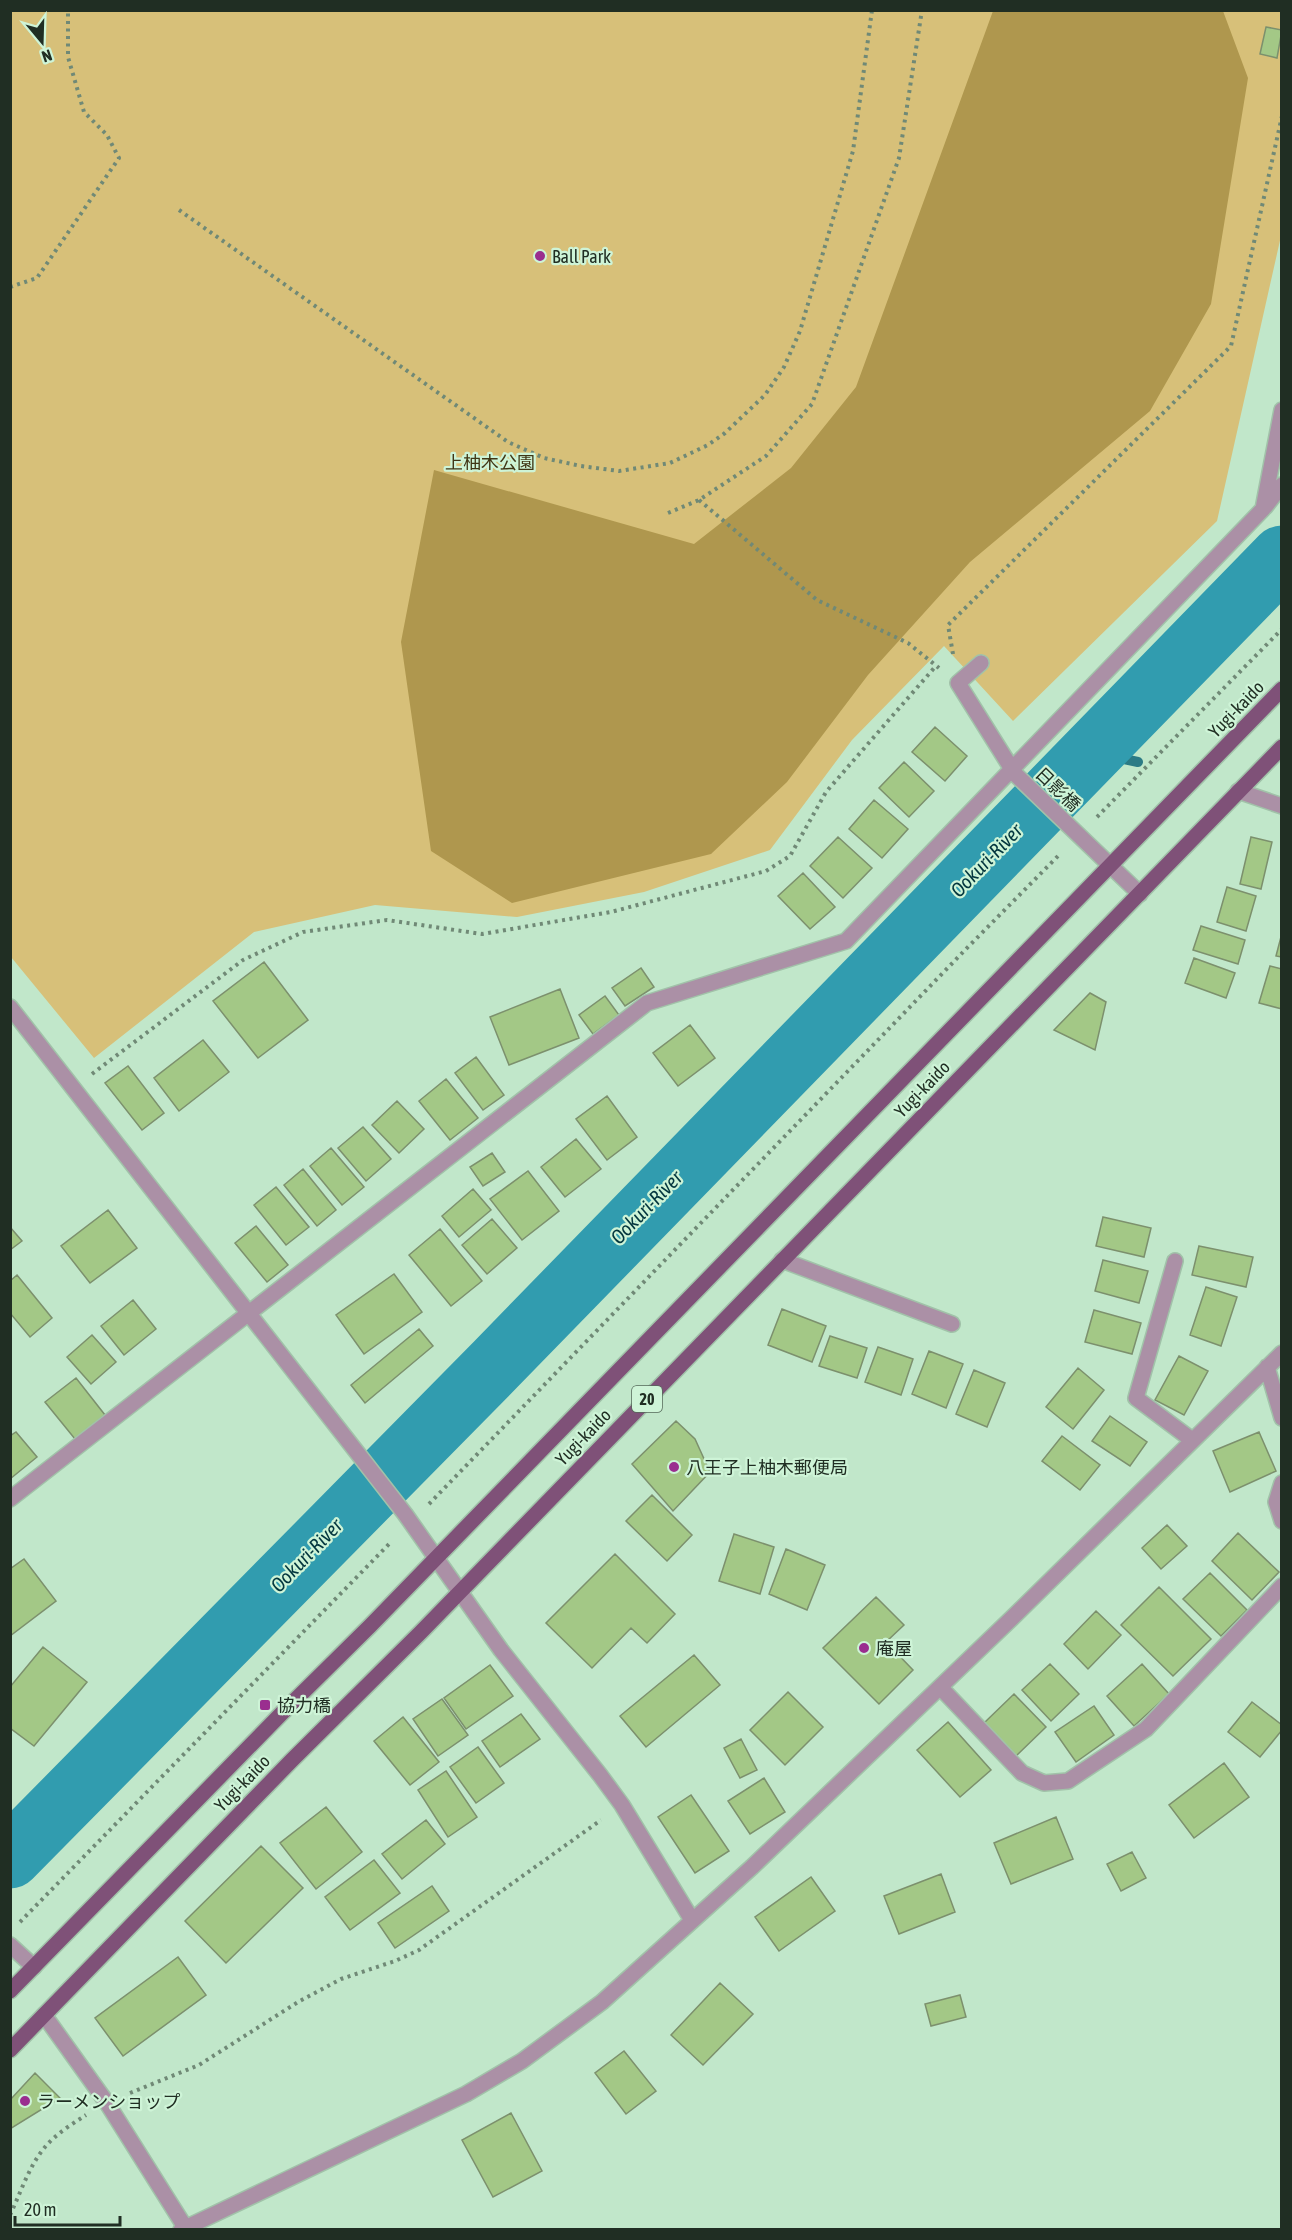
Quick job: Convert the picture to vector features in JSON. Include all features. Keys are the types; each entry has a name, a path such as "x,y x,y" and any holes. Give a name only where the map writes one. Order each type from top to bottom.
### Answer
{"main road":[{"name":"Yugi-kaido","path":"10,1991 1281,689"},
{"name":"Yugi-kaido","path":"10,2049 292,1760 460,1592 1281,747"}],"street":[{"path":"1263,509 1281,410"},
{"path":"10,1499 647,1003 846,941 1013,772 1263,509 1281,485"},
{"path":"958,683 981,663"},
{"name":"日影橋","path":"958,683 1013,772 1140,894"},
{"path":"1238,791 1281,806"},
{"path":"10,1007 405,1514 501,1650 622,1805 692,1920"},
{"path":"782,1260 952,1324"},
{"path":"1175,1261 1136,1398 1192,1440"},
{"path":"44,2015 107,2103 183,2228 440,2107 493,2079 549,2042 602,2002 752,1867 940,1687 1281,1353"},
{"path":"1267,1367 1281,1381"},
{"path":"1267,1367 1281,1418"},
{"path":"1281,1483 1276,1502 1281,1521"},
{"path":"940,1687 1022,1773 1044,1783 1068,1781 1146,1729 1281,1586"},
{"path":"10,1945 34,1967"}],"path":[{"path":"10,287 37,278 119,158 107,135 84,112 68,57 68,10"},
{"path":"179,210 508,442 544,458 619,471 670,463 708,445 742,418 765,395 784,367 800,331 853,151 872,10"},
{"path":"668,513 699,500 766,456 812,405 898,158 922,10"},
{"path":"958,683 948,625 1231,346 1281,116"},
{"path":"699,500 817,600 908,644 958,683"},
{"path":"1096,819 1281,630"},
{"path":"89,1076 243,960 303,932 387,920 482,934 611,912 766,871 790,856 826,792 936,666"},
{"path":"425,1508 1064,850"},
{"path":"19,1922 395,1537"},
{"path":"10,2215 30,2172 46,2147 71,2124 107,2103 199,2065 298,2002 341,1979 395,1961 419,1950 622,1805"}],"green space":[{"name":"上柚木公園","path":"10,11 1281,11 1281,236 1217,521 1013,721 944,646 852,740 770,850 644,892 517,917 375,905 254,932 94,1058 11,957"}],"shaded area":[{"path":"993,11 1223,11 1248,78 1211,304 1150,411 970,562 868,675 787,782 711,854 512,903 431,851 401,642 434,470 694,544 791,468 856,387"}],"building":[{"path":"1266,27 1282,30 1277,58 1260,54"},
{"path":"935,727 967,756 945,781 912,752"},
{"path":"904,762 934,791 909,817 879,788"},
{"path":"874,800 908,829 882,858 849,829"},
{"path":"838,837 872,868 843,898 810,866"},
{"path":"1251,837 1272,842 1261,889 1240,884"},
{"path":"803,873 835,907 810,929 778,896"},
{"path":"1227,887 1256,896 1246,931 1217,922"},
{"path":"1201,926 1245,940 1238,964 1193,950"},
{"path":"1282,933 1282,957 1276,956"},
{"path":"1194,958 1235,973 1226,998 1185,983"},
{"path":"264,962 308,1020 258,1058 213,1001"},
{"path":"1270,966 1282,969 1282,1009 1259,1003"},
{"path":"641,968 654,987 625,1006 612,988"},
{"path":"560,989 579,1038 509,1065 490,1017"},
{"path":"1090,993 1106,1002 1095,1050 1054,1030"},
{"path":"605,996 619,1015 593,1034 579,1015"},
{"path":"690,1025 715,1058 678,1086 653,1053"},
{"path":"203,1040 229,1072 179,1111 154,1078"},
{"path":"476,1057 504,1095 483,1110 455,1073"},
{"path":"128,1066 164,1113 142,1130 105,1083"},
{"path":"446,1079 478,1118 450,1140 419,1101"},
{"path":"607,1096 637,1137 607,1160 576,1119"},
{"path":"397,1101 424,1129 399,1153 372,1125"},
{"path":"363,1127 391,1159 366,1181 338,1148"},
{"path":"576,1139 601,1169 565,1197 541,1167"},
{"path":"331,1148 364,1187 342,1205 310,1166"},
{"path":"492,1153 505,1172 483,1186 470,1167"},
{"path":"303,1169 336,1210 317,1226 284,1185"},
{"path":"528,1171 559,1211 522,1240 490,1199"},
{"path":"276,1187 309,1227 286,1245 254,1205"},
{"path":"473,1189 491,1210 459,1237 442,1216"},
{"path":"108,1210 137,1248 90,1283 61,1246"},
{"path":"1103,1217 1151,1228 1144,1257 1096,1246"},
{"path":"492,1219 517,1248 487,1274 462,1245"},
{"path":"256,1226 288,1265 267,1282 235,1243"},
{"path":"10,1227 22,1241 10,1250"},
{"path":"440,1229 482,1281 451,1306 409,1255"},
{"path":"1199,1246 1253,1257 1246,1287 1192,1275"},
{"path":"1103,1260 1148,1271 1139,1303 1095,1291"},
{"path":"394,1274 422,1312 364,1354 336,1315"},
{"path":"17,1275 52,1318 30,1337 10,1313 10,1281"},
{"path":"1206,1287 1237,1297 1221,1346 1190,1335"},
{"path":"133,1300 156,1329 124,1355 101,1326"},
{"path":"782,1309 826,1326 812,1362 768,1345"},
{"path":"1094,1310 1141,1323 1132,1354 1085,1342"},
{"path":"419,1329 433,1346 365,1403 351,1385"},
{"path":"92,1335 116,1362 91,1384 67,1357"},
{"path":"830,1336 867,1348 857,1378 819,1366"},
{"path":"878,1347 913,1359 901,1395 865,1382"},
{"path":"929,1351 963,1364 946,1408 912,1394"},
{"path":"1179,1356 1208,1371 1184,1415 1155,1400"},
{"path":"1078,1368 1104,1390 1073,1429 1046,1407"},
{"path":"974,1370 1005,1383 987,1427 956,1414"},
{"path":"76,1378 105,1415 75,1439 45,1402"},
{"path":"1110,1416 1147,1442 1130,1466 1092,1441"},
{"path":"676,1421 695,1439 710,1472 673,1511 632,1464"},
{"path":"16,1432 37,1457 10,1479 10,1436"},
{"path":"1259,1432 1276,1471 1230,1492 1213,1451"},
{"path":"1062,1436 1100,1465 1080,1490 1042,1461"},
{"path":"652,1495 692,1535 667,1561 626,1521"},
{"path":"1167,1525 1187,1546 1161,1569 1142,1548"},
{"path":"1238,1533 1279,1572 1252,1600 1212,1561"},
{"path":"734,1534 774,1547 760,1594 719,1581"},
{"path":"786,1549 825,1565 807,1610 769,1594"},
{"path":"615,1554 675,1614 647,1643 631,1628 592,1668 546,1623"},
{"path":"24,1559 56,1601 10,1636 10,1569"},
{"path":"1210,1573 1247,1610 1221,1636 1183,1599"},
{"path":"1159,1587 1211,1639 1173,1676 1121,1625"},
{"path":"876,1597 904,1625 886,1642 913,1670 879,1704 823,1648"},
{"path":"1096,1611 1121,1635 1088,1669 1064,1644"},
{"path":"43,1647 87,1682 34,1746 10,1728 10,1687"},
{"path":"694,1655 720,1685 646,1747 620,1716"},
{"path":"1050,1664 1079,1694 1051,1721 1022,1690"},
{"path":"1142,1664 1169,1694 1134,1726 1107,1696"},
{"path":"490,1665 513,1696 466,1729 444,1698"},
{"path":"788,1692 823,1727 785,1765 750,1730"},
{"path":"1014,1694 1046,1727 1016,1756 984,1723"},
{"path":"442,1699 468,1735 438,1756 413,1719"},
{"path":"1252,1702 1282,1725 1282,1730 1260,1757 1228,1732"},
{"path":"1094,1706 1114,1735 1076,1762 1055,1732"},
{"path":"521,1714 540,1739 500,1767 482,1741"},
{"path":"403,1717 439,1762 410,1785 374,1741"},
{"path":"948,1722 991,1770 960,1797 917,1750"},
{"path":"741,1739 757,1770 740,1778 724,1748"},
{"path":"478,1747 504,1783 476,1803 450,1767"},
{"path":"1224,1763 1249,1797 1194,1838 1169,1805"},
{"path":"446,1771 477,1817 448,1837 418,1790"},
{"path":"764,1778 785,1812 750,1834 728,1801"},
{"path":"691,1795 729,1851 695,1873 658,1817"},
{"path":"326,1807 362,1852 316,1889 280,1843"},
{"path":"1056,1817 1073,1859 1011,1884 994,1843"},
{"path":"426,1820 445,1844 402,1879 382,1854"},
{"path":"261,1846 303,1888 226,1963 185,1921"},
{"path":"1132,1852 1146,1878 1121,1891 1107,1864"},
{"path":"374,1860 400,1893 350,1930 325,1897"},
{"path":"941,1874 955,1912 899,1934 884,1896"},
{"path":"811,1877 835,1911 779,1951 755,1917"},
{"path":"432,1886 449,1911 395,1948 378,1923"},
{"path":"178,1957 206,1995 123,2056 95,2018"},
{"path":"720,1983 753,2014 703,2065 671,2035"},
{"path":"960,1995 966,2017 931,2026 925,2004"},
{"path":"624,2051 656,2091 626,2114 595,2073"},
{"path":"35,2073 60,2098 10,2129 10,2100"},
{"path":"511,2113 542,2171 493,2197 462,2140"}],"waterway":[{"name":"Ookuri-River","path":"10,1857 496,1364 1282,557"},
{"path":"1090,752 1138,762"}],"place":[{"name":"Ball Park","path":"540,256"},
{"name":"八王子上柚木郵便局","path":"674,1467"},
{"name":"庵屋","path":"864,1648"},
{"name":"協力橋","path":"265,1705"},
{"name":"ラーメンショップ","path":"25,2101"}]}
